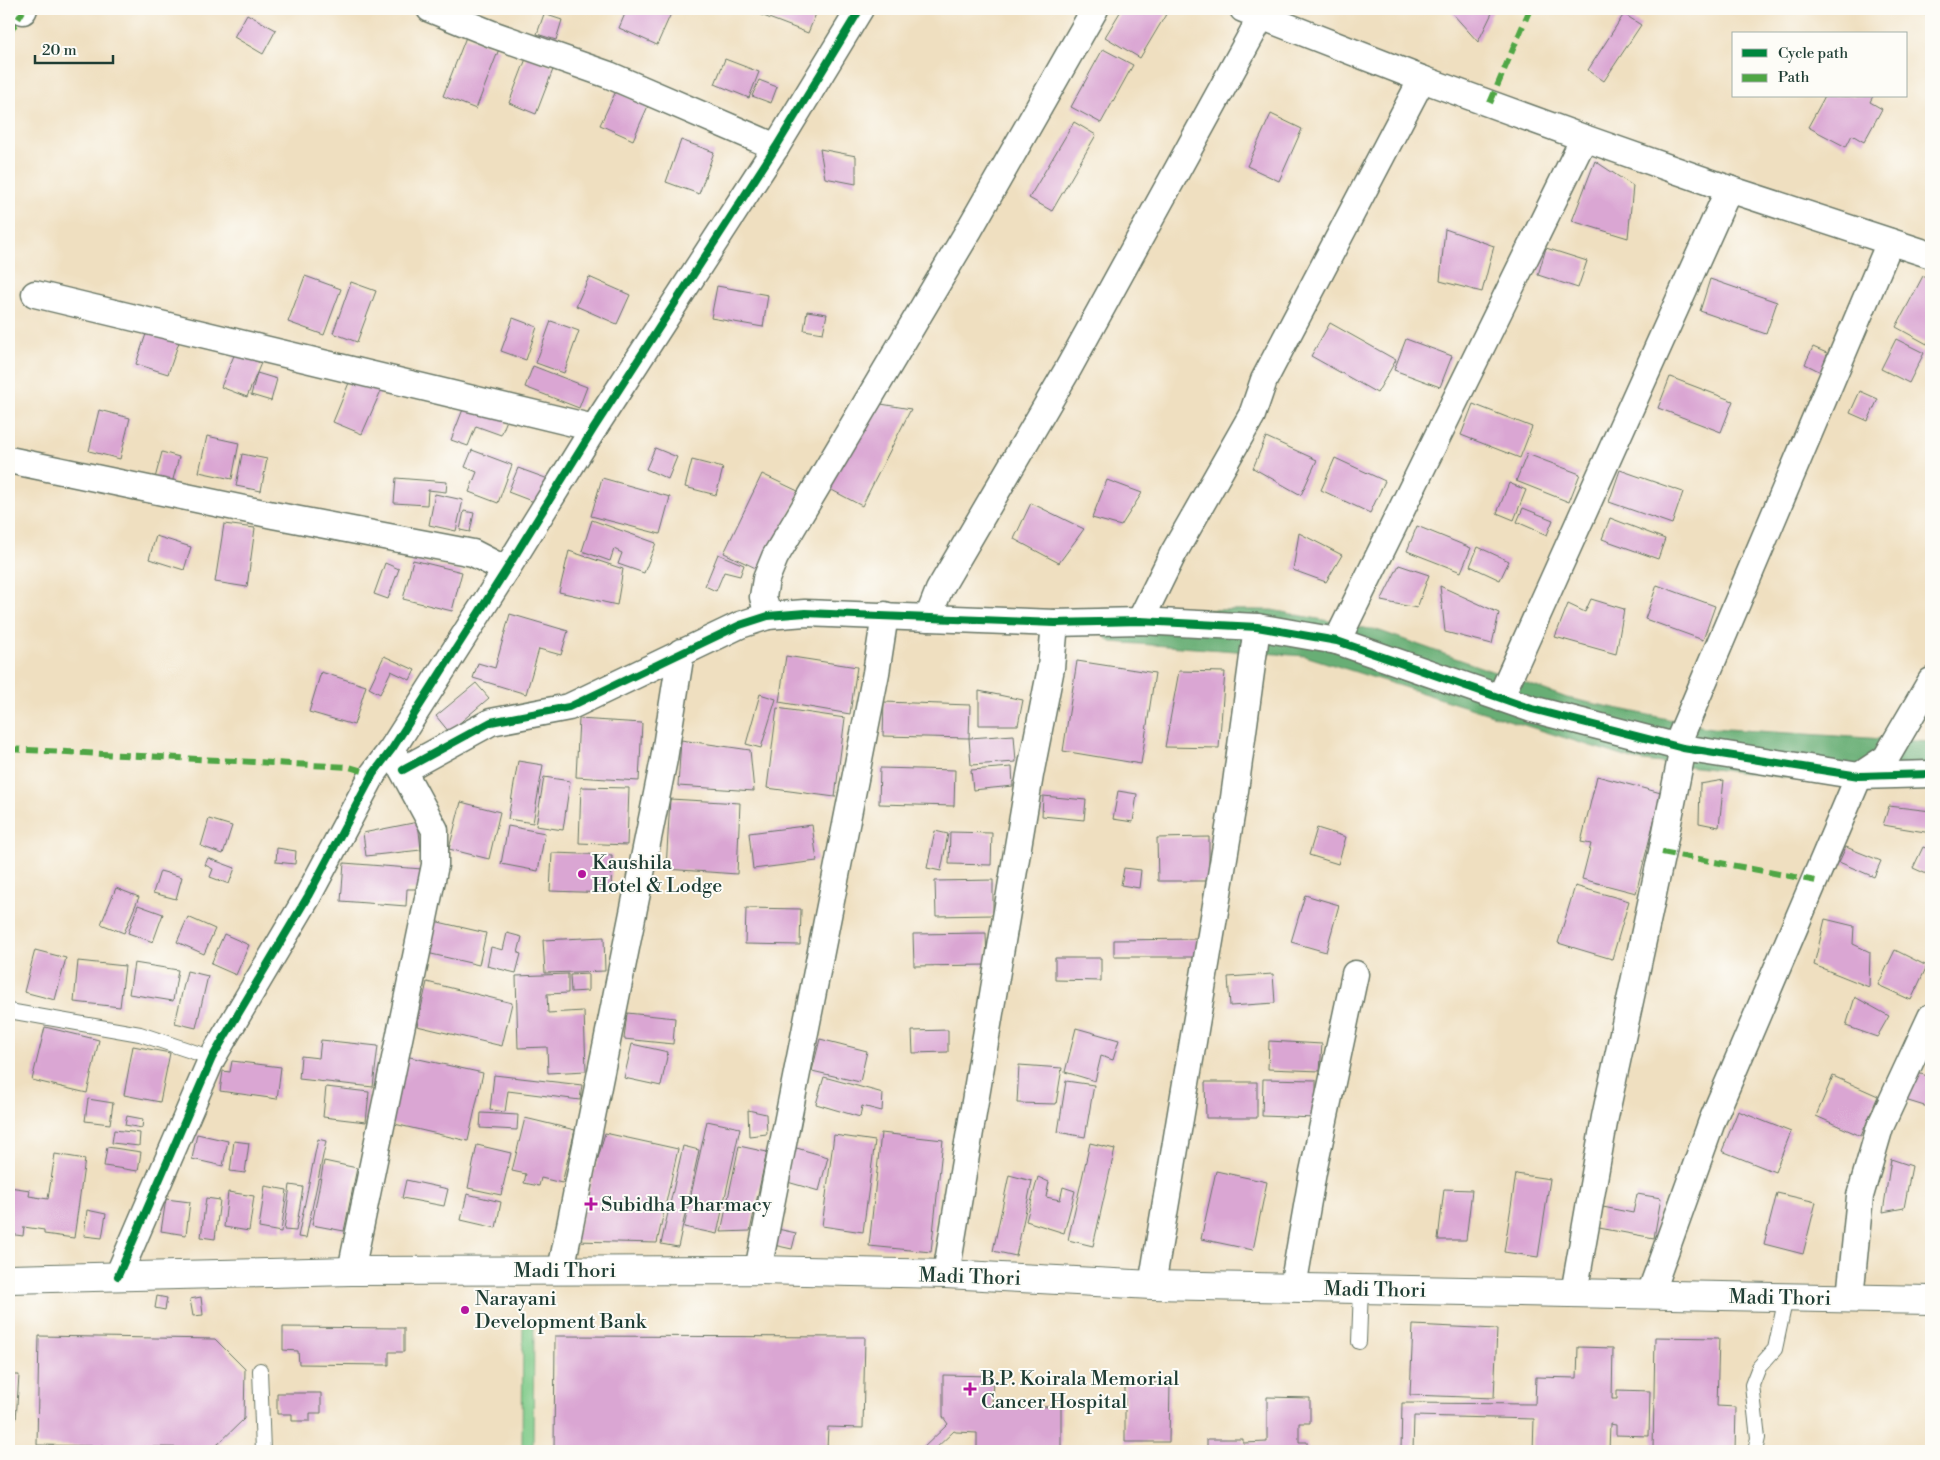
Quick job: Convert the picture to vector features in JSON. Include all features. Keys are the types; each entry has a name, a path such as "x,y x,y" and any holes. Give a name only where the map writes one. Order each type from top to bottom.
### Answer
{"main road":[{"name":"Madi Thori","path":"9,1279 351,1271 758,1270 946,1274 1152,1285 1931,1300"}],"street":[{"path":"17,9 23,11 24,9"},
{"path":"430,9 492,34 609,75 776,147"},
{"path":"397,760 506,570 594,428 776,147 860,9"},
{"path":"768,616 762,597 766,579 775,558 969,230 1095,9"},
{"path":"928,618 939,590 1068,369 1253,32 1252,12 1422,79 1584,138 1729,189 1931,255"},
{"path":"1140,621 1173,554 1252,416 1264,380 1422,79"},
{"path":"1337,641 1584,138"},
{"path":"1500,698 1729,189"},
{"path":"1574,1293 1605,1117 1679,748 1890,242"},
{"path":"35,294 594,428"},
{"path":"9,460 273,515 473,553 506,570"},
{"path":"118,1276 212,1058 308,896 373,774 397,760 491,722 569,707 740,625 768,616 804,612 1055,622 1140,621 1257,627 1337,641 1532,709 1679,748 1859,776 1931,774"},
{"path":"758,1270 874,683 885,616"},
{"path":"946,1274 1030,775 1051,668 1055,622"},
{"path":"1152,1285 1234,798 1257,627"},
{"path":"561,1270 664,759 681,652"},
{"path":"1650,1294 1712,1122 1859,776 1886,758 1931,681"},
{"path":"351,1271 435,865 436,830 397,760"},
{"path":"1294,1287 1313,1172 1355,974"},
{"path":"1850,1298 1860,1196 1880,1126 1931,1018"}],"lane":[{"path":"9,1011 140,1034 212,1058"},
{"path":"1359,1342 1361,1288"},
{"path":"1755,1451 1758,1438 1752,1385 1759,1367 1775,1349 1786,1297"},
{"path":"260,1370 263,1451"}],"green space":[{"path":"1072,609 1272,610 1380,631 1567,698 1711,728 1931,742 1931,787 1868,787 1635,760 1305,656 1111,642"},
{"path":"523,1324 534,1324 533,1451 522,1451"}],"building":[{"path":"627,9 673,9 657,45 619,28"},
{"path":"754,9 818,9 808,33 753,12"},
{"path":"1122,9 1164,9 1168,11 1140,58 1105,37"},
{"path":"1455,9 1494,9 1478,42 1452,13"},
{"path":"247,14 276,30 263,54 234,37"},
{"path":"544,14 562,20 556,40 537,34"},
{"path":"1624,14 1641,25 1604,81 1588,70"},
{"path":"466,37 499,49 476,109 443,96"},
{"path":"1103,49 1133,65 1101,123 1071,107"},
{"path":"527,56 554,67 536,114 509,103"},
{"path":"725,59 759,72 749,98 715,84"},
{"path":"759,80 777,87 771,103 752,96"},
{"path":"616,91 648,106 633,140 600,125"},
{"path":"1824,98 1872,98 1870,102 1882,109 1864,142 1852,135 1846,147 1808,127"},
{"path":"1271,114 1302,129 1279,181 1247,166"},
{"path":"1074,122 1096,135 1052,211 1029,198"},
{"path":"681,140 714,152 699,194 666,182"},
{"path":"820,149 856,156 856,184 825,178"},
{"path":"1595,161 1633,186 1628,238 1572,221"},
{"path":"1445,229 1494,246 1482,292 1440,281"},
{"path":"1546,248 1587,261 1578,288 1538,275"},
{"path":"305,276 341,289 324,335 288,322"},
{"path":"1923,276 1931,281 1931,336 1927,344 1896,327"},
{"path":"589,277 630,295 617,324 576,306"},
{"path":"1710,279 1777,302 1766,334 1700,311"},
{"path":"351,282 376,291 357,342 333,333"},
{"path":"717,286 768,295 763,327 711,318"},
{"path":"807,311 827,314 823,333 804,330"},
{"path":"513,318 537,327 526,360 501,351"},
{"path":"551,321 579,331 564,373 536,363"},
{"path":"1330,323 1396,360 1377,393 1311,356"},
{"path":"147,331 179,342 168,374 136,364"},
{"path":"1406,339 1452,356 1440,387 1394,370"},
{"path":"1896,339 1924,353 1909,383 1881,369"},
{"path":"1813,347 1829,354 1821,372 1805,364"},
{"path":"235,353 261,363 247,397 221,387"},
{"path":"533,366 587,387 579,408 525,387"},
{"path":"257,373 277,379 271,401 251,395"},
{"path":"353,373 383,386 362,434 333,422"},
{"path":"1670,377 1733,401 1721,432 1658,408"},
{"path":"1860,391 1878,399 1868,421 1850,413"},
{"path":"467,399 509,415 501,435 476,426 468,446 451,440"},
{"path":"875,403 911,409 862,506 828,488"},
{"path":"1473,404 1532,427 1520,458 1461,435"},
{"path":"99,410 130,418 120,459 89,451"},
{"path":"207,436 239,443 232,479 199,472"},
{"path":"1266,437 1317,460 1301,495 1253,468"},
{"path":"655,448 677,457 668,479 646,469"},
{"path":"472,450 512,465 498,503 469,492 477,472 465,467"},
{"path":"162,452 179,457 171,487 154,482"},
{"path":"242,454 267,459 261,491 236,486"},
{"path":"1527,454 1580,474 1569,502 1516,481"},
{"path":"1335,458 1385,481 1370,513 1321,490"},
{"path":"692,460 723,468 716,495 685,487"},
{"path":"518,468 551,480 542,505 508,492"},
{"path":"1620,470 1683,492 1672,524 1609,502"},
{"path":"762,474 800,492 762,571 724,553"},
{"path":"396,478 447,482 446,492 428,490 427,505 394,503"},
{"path":"602,478 670,497 660,534 591,516"},
{"path":"1107,480 1142,493 1121,526 1092,518"},
{"path":"1509,483 1526,490 1514,520 1497,513"},
{"path":"435,494 463,500 456,531 429,525"},
{"path":"1031,503 1084,529 1059,563 1014,539"},
{"path":"1523,508 1553,520 1547,535 1517,522"},
{"path":"464,511 474,513 470,532 460,530"},
{"path":"1610,518 1665,539 1658,559 1602,539"},
{"path":"592,520 656,543 644,573 618,564 622,553 614,549 610,561 582,551"},
{"path":"224,524 255,528 247,587 215,582"},
{"path":"1417,526 1471,548 1461,572 1407,551"},
{"path":"1299,533 1342,555 1326,582 1293,570"},
{"path":"156,536 191,547 184,570 149,559"},
{"path":"1478,547 1509,561 1500,580 1470,566"},
{"path":"569,551 623,569 617,605 559,592"},
{"path":"718,554 744,565 740,576 724,572 716,591 705,586"},
{"path":"413,560 462,572 452,611 403,599"},
{"path":"385,563 399,569 388,599 374,594"},
{"path":"1399,565 1429,575 1417,608 1381,601"},
{"path":"1657,585 1715,606 1703,640 1645,619"},
{"path":"1440,586 1499,613 1492,644 1445,632"},
{"path":"1591,599 1624,609 1616,654 1555,637 1568,604 1585,612"},
{"path":"510,614 568,631 561,655 539,649 526,694 473,678 478,663 495,668"},
{"path":"384,656 415,670 410,680 391,671 380,694 369,688"},
{"path":"786,656 857,667 850,714 779,702"},
{"path":"1077,661 1155,673 1141,764 1063,751"},
{"path":"1179,671 1225,672 1219,748 1165,747"},
{"path":"321,672 366,686 354,725 309,712"},
{"path":"476,683 489,698 449,732 436,716"},
{"path":"979,691 1023,700 1018,725 979,725"},
{"path":"760,694 776,699 761,748 746,744"},
{"path":"884,702 970,705 969,738 883,736"},
{"path":"777,708 845,718 835,797 767,788"},
{"path":"579,719 642,723 639,781 576,777"},
{"path":"1014,735 1016,762 971,765 969,738"},
{"path":"681,740 750,750 754,791 678,786"},
{"path":"518,761 543,765 533,823 508,819"},
{"path":"1012,767 1013,786 973,790 971,770"},
{"path":"880,768 955,770 954,806 879,804"},
{"path":"1597,776 1661,793 1636,893 1582,879 1591,844 1581,842"},
{"path":"544,777 570,781 563,830 536,826"},
{"path":"1724,780 1719,827 1699,823 1700,784"},
{"path":"581,787 629,788 627,845 579,843"},
{"path":"1118,791 1137,794 1133,822 1113,819"},
{"path":"1043,796 1086,800 1084,820 1042,816"},
{"path":"670,799 740,803 737,874 666,869"},
{"path":"461,802 500,812 489,859 449,849"},
{"path":"1889,806 1931,811 1931,833 1883,825"},
{"path":"209,819 232,826 223,854 201,846"},
{"path":"418,822 421,850 366,856 363,833"},
{"path":"812,825 817,861 753,869 749,833"},
{"path":"508,826 545,833 538,871 501,864"},
{"path":"1317,828 1346,837 1338,864 1309,855"},
{"path":"935,831 948,834 941,871 927,868"},
{"path":"950,832 992,833 991,865 949,864"},
{"path":"1209,837 1209,881 1158,881 1157,838"},
{"path":"1846,847 1881,861 1874,877 1839,862"},
{"path":"1923,847 1931,850 1931,876 1913,868"},
{"path":"277,848 296,851 295,864 276,862"},
{"path":"552,853 612,855 611,893 550,891"},
{"path":"208,858 235,868 229,884 210,877 213,869 205,865"},
{"path":"344,863 422,869 420,889 407,889 406,906 341,901"},
{"path":"1124,868 1141,870 1139,888 1121,885"},
{"path":"160,871 182,877 176,899 153,893"},
{"path":"993,880 993,915 936,916 935,881"},
{"path":"1575,886 1629,901 1612,959 1558,943"},
{"path":"116,888 139,897 124,933 101,924"},
{"path":"1305,895 1339,905 1326,952 1291,942"},
{"path":"138,905 163,914 153,942 128,933"},
{"path":"746,908 801,909 800,945 745,944"},
{"path":"188,917 215,929 204,954 177,942"},
{"path":"1825,919 1854,926 1853,944 1870,952 1869,987 1814,965"},
{"path":"434,921 486,933 479,965 427,953"},
{"path":"507,933 522,937 518,953 521,954 516,973 487,966 491,947 503,950"},
{"path":"986,933 987,965 914,966 913,934"},
{"path":"224,934 249,945 236,975 211,964"},
{"path":"604,937 605,971 545,973 543,940"},
{"path":"1197,939 1197,957 1114,957 1114,940"},
{"path":"35,950 66,958 55,1000 24,992"},
{"path":"1895,950 1927,966 1911,1000 1878,985"},
{"path":"1055,958 1101,958 1101,981 1055,980"},
{"path":"78,961 125,966 120,1007 74,1002"},
{"path":"134,963 178,970 173,1001 129,994"},
{"path":"187,971 208,976 196,1028 175,1023"},
{"path":"568,974 568,993 547,994 548,1013 584,1011 586,1071 548,1073 547,1047 518,1048 516,976"},
{"path":"588,974 588,991 571,992 570,975"},
{"path":"1273,974 1275,1003 1230,1006 1228,977"},
{"path":"427,982 512,1003 502,1046 417,1026"},
{"path":"1855,997 1889,1016 1877,1037 1846,1026"},
{"path":"627,1013 675,1018 673,1044 624,1039"},
{"path":"45,1027 99,1040 87,1093 32,1080"},
{"path":"1076,1028 1119,1040 1113,1060 1101,1056 1095,1081 1065,1072"},
{"path":"948,1030 948,1052 913,1053 912,1031"},
{"path":"820,1039 867,1051 860,1082 812,1071"},
{"path":"321,1040 378,1046 373,1087 299,1079 301,1056 319,1058"},
{"path":"1269,1041 1322,1044 1320,1071 1268,1069"},
{"path":"632,1044 668,1052 661,1086 624,1078"},
{"path":"133,1046 170,1053 160,1102 124,1095"},
{"path":"405,1056 483,1073 468,1141 390,1123"},
{"path":"232,1061 281,1067 277,1099 220,1091 223,1071 230,1072"},
{"path":"1019,1065 1062,1068 1056,1104 1017,1103"},
{"path":"1914,1072 1931,1077 1931,1108 1905,1100"},
{"path":"494,1075 582,1085 580,1100 508,1091 505,1112 490,1110"},
{"path":"1833,1076 1878,1096 1861,1136 1816,1116"},
{"path":"824,1077 883,1093 882,1111 862,1106 860,1117 816,1104"},
{"path":"1263,1079 1316,1080 1316,1118 1262,1116"},
{"path":"1066,1081 1094,1085 1085,1137 1058,1132"},
{"path":"1205,1082 1257,1082 1257,1118 1206,1118"},
{"path":"326,1087 369,1092 366,1122 323,1117"},
{"path":"88,1099 113,1103 110,1124 85,1121"},
{"path":"748,1110 766,1114 767,1134 749,1136"},
{"path":"1738,1111 1791,1132 1775,1172 1722,1151"},
{"path":"481,1113 518,1115 517,1130 480,1128"},
{"path":"127,1116 143,1119 142,1128 125,1125"},
{"path":"525,1118 575,1130 562,1183 541,1178 539,1186 524,1183 526,1174 512,1171"},
{"path":"707,1121 740,1128 717,1234 684,1227"},
{"path":"114,1130 140,1133 139,1146 112,1143"},
{"path":"605,1133 678,1149 657,1243 575,1241"},
{"path":"881,1133 943,1140 931,1252 869,1246"},
{"path":"197,1134 228,1141 223,1166 192,1159"},
{"path":"834,1135 875,1141 863,1232 822,1226"},
{"path":"318,1139 326,1141 306,1238 298,1237"},
{"path":"234,1141 249,1143 245,1173 230,1171"},
{"path":"1090,1143 1115,1149 1093,1246 1068,1240"},
{"path":"477,1145 511,1153 501,1195 468,1188"},
{"path":"683,1146 699,1150 678,1247 661,1244"},
{"path":"739,1146 767,1152 750,1231 721,1232"},
{"path":"107,1147 141,1152 138,1171 104,1166"},
{"path":"793,1147 828,1157 819,1191 784,1181"},
{"path":"55,1154 85,1159 74,1238 44,1234 44,1230 24,1227 23,1236 9,1234 9,1187 30,1190 29,1196 48,1199"},
{"path":"1891,1159 1912,1166 1904,1208 1883,1212"},
{"path":"324,1161 357,1168 344,1231 312,1225"},
{"path":"1216,1171 1267,1182 1253,1250 1201,1239"},
{"path":"1516,1174 1550,1179 1538,1257 1504,1252"},
{"path":"1009,1175 1032,1181 1016,1256 993,1251"},
{"path":"1038,1177 1049,1182 1046,1197 1060,1200 1063,1187 1075,1191 1064,1233 1026,1221"},
{"path":"406,1180 448,1189 444,1206 402,1198"},
{"path":"290,1185 303,1187 296,1231 284,1230"},
{"path":"265,1186 287,1190 281,1232 259,1228"},
{"path":"1444,1189 1472,1190 1466,1240 1438,1240"},
{"path":"228,1192 254,1196 249,1231 224,1227"},
{"path":"1777,1193 1816,1202 1803,1254 1764,1244"},
{"path":"467,1194 501,1202 496,1228 461,1220"},
{"path":"1637,1194 1661,1198 1654,1238 1599,1228 1603,1207 1633,1213"},
{"path":"206,1198 220,1200 215,1239 201,1237"},
{"path":"166,1199 190,1202 186,1235 161,1231"},
{"path":"87,1210 106,1214 102,1238 84,1236"},
{"path":"773,1228 796,1233 792,1249 769,1244"},
{"path":"157,1296 167,1298 165,1310 155,1308"},
{"path":"201,1297 203,1315 193,1316 190,1299"},
{"path":"1413,1325 1497,1329 1494,1398 1410,1395"},
{"path":"283,1327 404,1328 404,1352 389,1352 389,1365 299,1364 298,1351 283,1350"},
{"path":"39,1336 215,1339 245,1369 244,1419 214,1448 37,1445"},
{"path":"555,1336 865,1337 863,1428 828,1427 827,1449 830,1451 808,1448 808,1451 554,1451"},
{"path":"1655,1337 1719,1338 1717,1406 1736,1407 1735,1451 1653,1451"},
{"path":"1578,1347 1613,1348 1612,1399 1617,1399 1617,1390 1650,1391 1649,1436 1616,1435 1616,1425 1610,1424 1609,1451 1533,1451 1534,1419 1414,1416 1413,1451 1401,1451 1402,1403 1535,1404 1536,1377 1577,1378"},
{"path":"9,1375 19,1375 16,1420 9,1419"},
{"path":"943,1375 993,1376 992,1406 1061,1407 1061,1451 977,1451 977,1433 954,1431 933,1451 920,1451 948,1424 943,1417"},
{"path":"1125,1382 1170,1383 1169,1442 1125,1442"},
{"path":"277,1393 321,1393 321,1413 310,1413 310,1421 292,1421 292,1414 277,1414"},
{"path":"1267,1397 1310,1398 1310,1423 1299,1423 1299,1442 1307,1442 1307,1451 1207,1451 1207,1439 1243,1439 1243,1443 1267,1442"}],"marked path":[{"path":"1490,103 1530,9"},
{"path":"1916,9 1931,14"},
{"path":"9,34 23,11"},
{"path":"9,749 349,767 373,774"},
{"path":"1662,852 1816,881"}],"cycle path":[{"path":"118,1276 212,1058 308,896 373,774 392,749 594,428 776,147 860,9"},
{"path":"403,770 491,722 569,707 740,625 768,616 805,613 1055,623 1140,621 1257,627 1337,641 1532,709 1683,748 1859,776 1931,774"}],"place":[{"name":"Kaushila Hotel & Lodge","path":"582,874"},
{"name":"Subidha Pharmacy","path":"591,1204"},
{"name":"Narayani Development Bank","path":"465,1310"},
{"name":"B.P. Koirala Memorial Cancer Hospital","path":"970,1389"}]}
